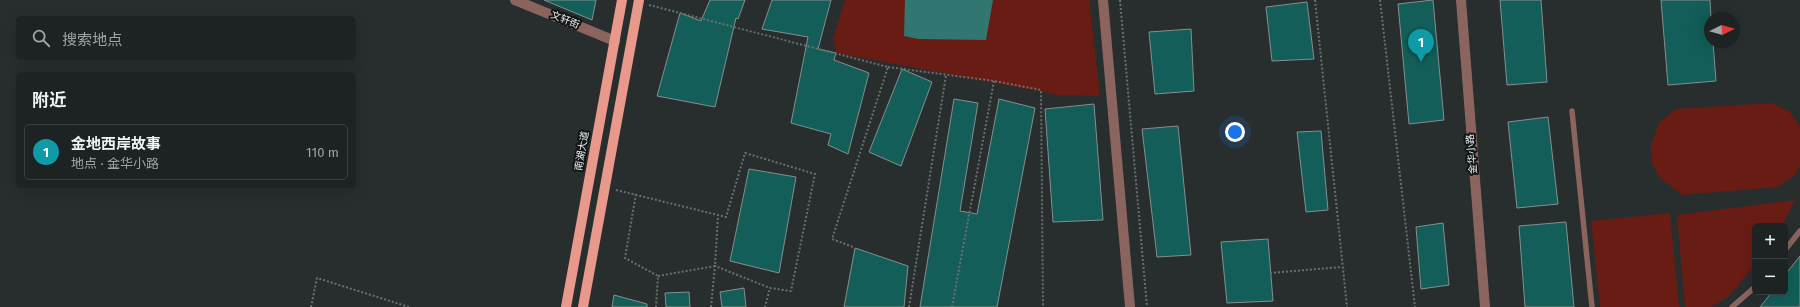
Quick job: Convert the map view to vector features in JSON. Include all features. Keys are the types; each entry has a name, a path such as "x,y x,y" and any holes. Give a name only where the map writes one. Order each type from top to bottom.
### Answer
{"main road":[{"name":"南湖大道","path":"566,307 622,0"},
{"path":"583,307 639,1"}],"street":[{"name":"文轩街","path":"515,0 615,41"},
{"path":"1103,0 1130,307"},
{"name":"金华小路","path":"1461,0 1485,307"}],"lane":[{"path":"1572,111 1592,307"},
{"path":"1788,246 1800,231"},
{"path":"1732,307 1752,290"}],"path":[{"path":"1120,0 1147,307"},
{"path":"1315,0 1347,307"},
{"path":"1380,0 1415,307"},
{"path":"639,1 888,66 994,81 1041,90 1043,307"},
{"path":"852,248 832,239 888,66"},
{"path":"909,307 946,75"},
{"path":"952,307 994,81"},
{"path":"604,188 636,194 726,217 745,153 815,174 791,291 770,288 715,266 658,276 625,258 636,194"},
{"path":"712,307 718,215"},
{"path":"1270,273 1342,267"},
{"path":"656,307 658,276"},
{"path":"310,307 317,278 409,307"},
{"path":"766,307 770,288"}],"shaded area":[{"path":"845,0 1089,0 1100,96 1059,95 837,53 833,39"},
{"path":"1772,103 1790,112 1800,127 1800,165 1796,174 1777,187 1682,195 1659,177 1652,163 1651,145 1659,123 1675,109"},
{"path":"1795,200 1784,223 1752,223 1752,269 1729,296 1711,307 1685,307 1677,215"},
{"path":"1670,213 1679,307 1600,307 1591,221"}],"water":[{"path":"905,0 993,0 986,40 918,39 904,36"}],"building":[{"path":"544,0 596,0 592,20"},
{"path":"710,0 745,0 738,19 736,18 715,107 657,96 680,13 701,21"},
{"path":"772,0 831,0 818,49 836,53 834,60 869,73 848,154 828,145 831,134 791,123 808,37 762,29"},
{"path":"1433,0 1444,120 1409,124 1398,4"},
{"path":"1500,0 1541,0 1547,82 1507,85"},
{"path":"1661,0 1710,0 1711,12 1704,12 1704,48 1713,48 1716,81 1668,85"},
{"path":"1307,2 1314,59 1272,61 1266,7"},
{"path":"1191,29 1194,91 1155,94 1149,32"},
{"path":"902,69 932,82 901,166 869,152"},
{"path":"954,99 978,103 960,211 977,214 999,99 1035,108 997,307 920,307"},
{"path":"1094,104 1103,220 1053,222 1045,109"},
{"path":"1548,117 1558,204 1517,208 1508,122"},
{"path":"1178,126 1191,255 1157,257 1142,129"},
{"path":"1321,131 1328,210 1306,212 1297,132"},
{"path":"749,169 796,177 779,273 730,261"},
{"path":"1566,222 1574,307 1525,307 1519,226"},
{"path":"1443,223 1449,285 1421,289 1416,227"},
{"path":"1268,239 1273,301 1227,303 1221,242"},
{"path":"855,248 908,266 904,307 844,307"},
{"path":"1800,256 1800,307 1760,307 1770,295 1788,295 1788,271"},
{"path":"744,288 746,307 722,307 720,292"},
{"path":"689,292 690,307 666,307 665,293"},
{"path":"614,295 647,304 647,307 612,307"}],"place":[{"name":"金地西岸故事","path":"1421,62"}]}
